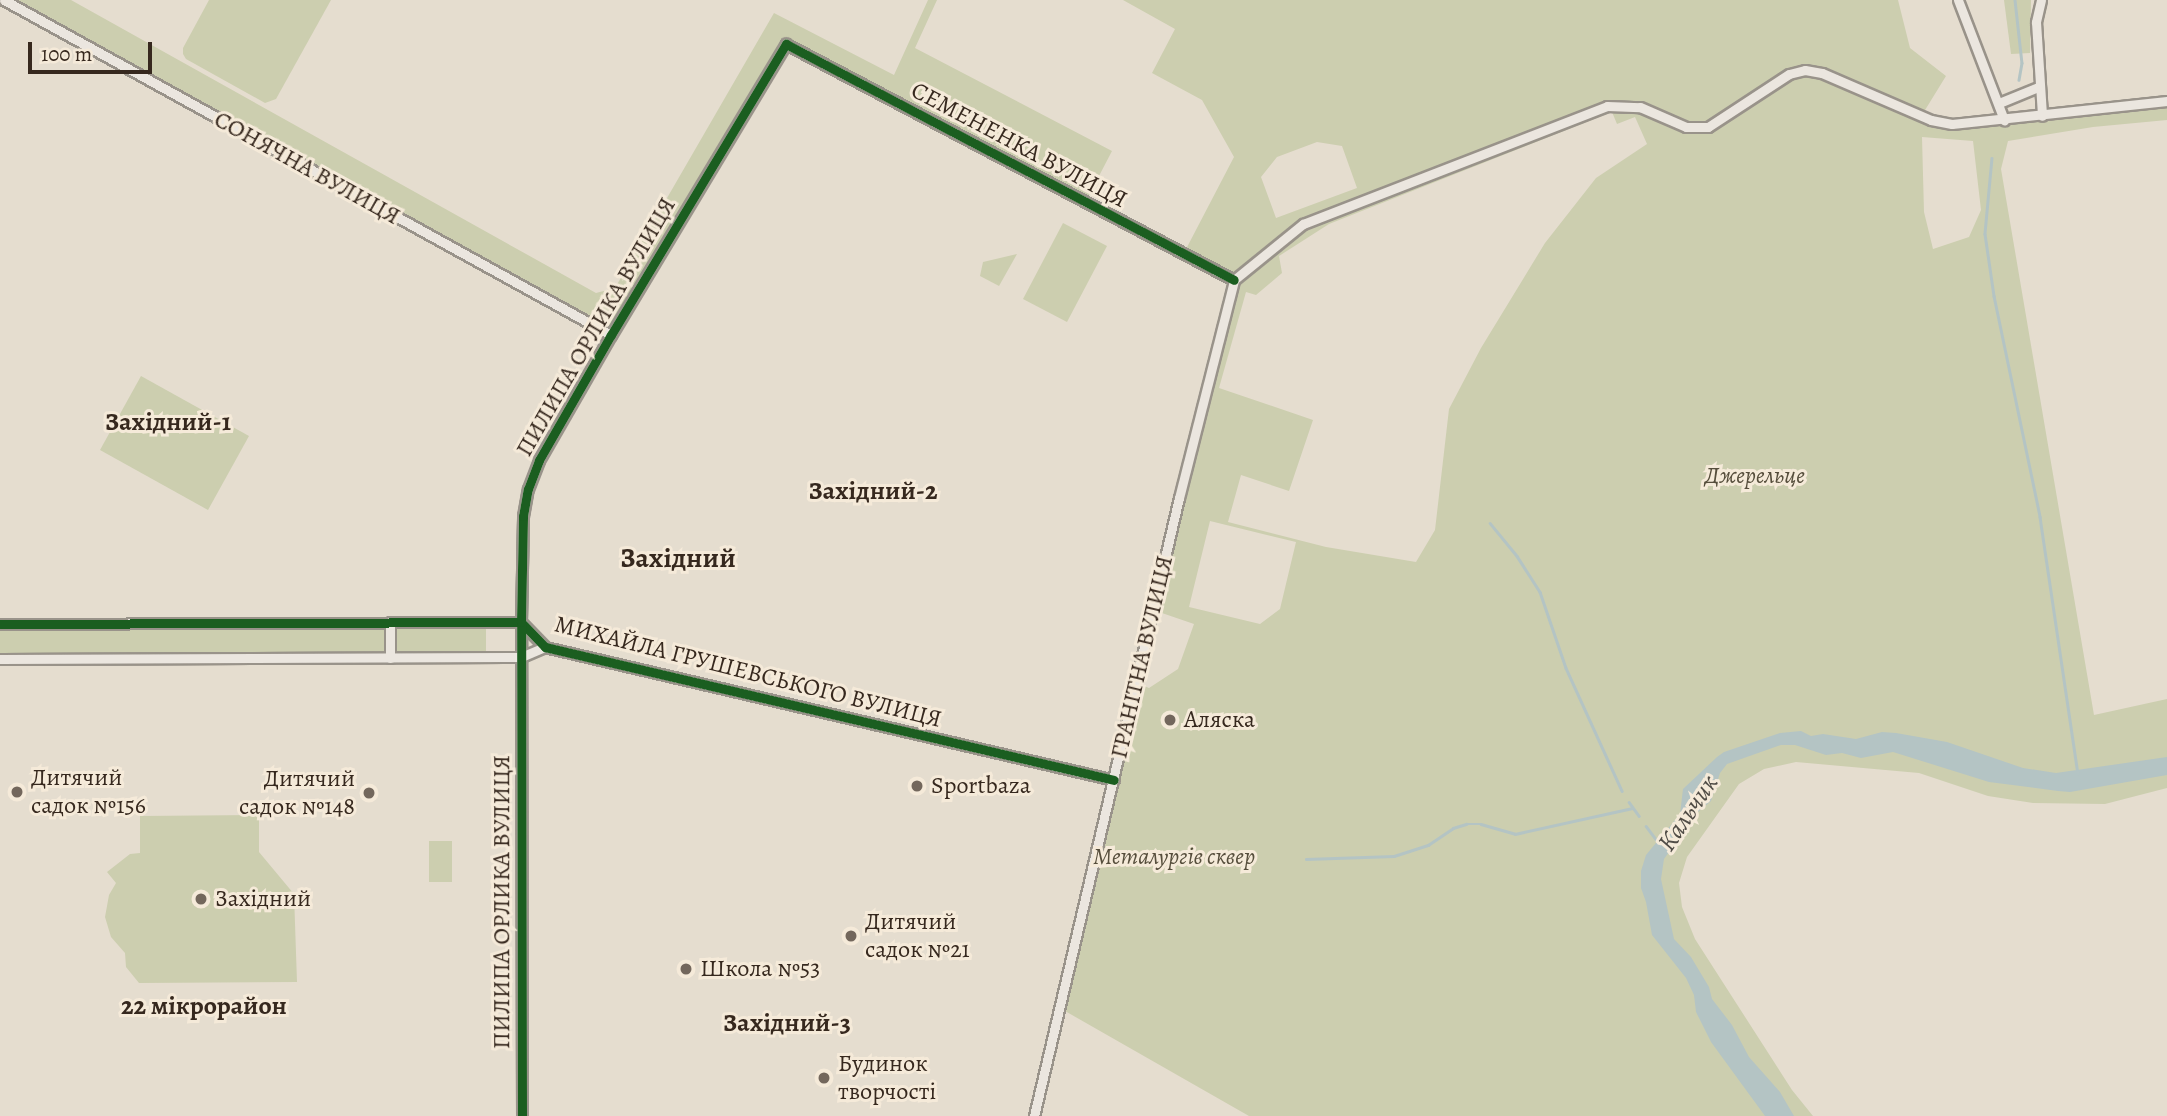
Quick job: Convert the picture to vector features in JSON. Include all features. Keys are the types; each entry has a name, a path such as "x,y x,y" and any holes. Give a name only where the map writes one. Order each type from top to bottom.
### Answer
{"street":[{"name":"СОНЯЧНА ВУЛИЦЯ","path":"4,0 611,335"},
{"path":"1958,0 2004,120"},
{"path":"2041,0 2036,22 2038,87 2042,116"},
{"name":"ПИЛИПА ОРЛИКА ВУЛИЦЯ","path":"522,1116 521,622 523,516 528,489 539,460 611,335 786,44"},
{"name":"СЕМЕНЕНКА ВУЛИЦЯ","path":"786,44 1234,280"},
{"path":"1234,280 1303,224 1607,106 1640,107 1686,127 1708,127 1789,74 1805,70 1822,72 1941,123 1962,125 2167,101"},
{"path":"1999,103 2038,87"},
{"name":"ГРАНІТНА ВУЛИЦЯ","path":"1034,1116 1234,280"},
{"path":"390,622 390,658"},
{"name":"МИХАЙЛА ГРУШЕВСЬКОГО ВУЛИЦЯ","path":"0,624 521,622 545,647 1114,779"},
{"name":"МИХАЙЛА ГРУШЕВСЬКОГО ВУЛИЦЯ","path":"0,659 521,657 545,647"}],"green space":[{"path":"13,0 71,0 596,293 615,288 774,13 894,75 928,0 937,0 915,48 1112,151 1087,199 785,40 609,330"},
{"path":"209,0 331,0 276,99 265,103 186,59 183,54 183,48"},
{"path":"1123,0 1898,0 1910,48 1946,76 1922,115 1942,123 2167,101 2167,120 2093,127 2008,141 2001,169 2094,715 2167,699 2167,788 2105,804 2033,803 1988,796 1919,773 1796,762 1764,769 1739,784 1687,857 1679,883 1682,907 1695,939 1792,1090 1813,1116 1249,1116 1065,1011 1040,1116 1034,1116 1234,280 1185,251 1234,157 1202,100 1152,73 1175,29","holes":["1612,112 1617,124 1635,117 1647,144 1596,178 1545,243 1481,348 1449,409 1435,530 1416,562 1326,547 1228,522 1241,475 1289,491 1313,420 1219,388 1246,292 1256,295 1282,273 1279,256 1329,224","1922,137 1973,141 1981,210 1969,237 1933,249 1924,212","1317,142 1342,146 1357,188 1276,218 1261,177 1277,157","1210,521 1296,542 1280,609 1260,624 1189,607","1159,612 1194,624 1178,669 1149,688 1142,685"]},
{"path":"2004,0 2031,0 2030,53 2011,54"},
{"path":"1063,223 1107,246 1067,322 1023,299"},
{"path":"1017,254 999,286 980,276 983,262"},
{"path":"141,376 249,436 208,510 100,450"},
{"path":"386,626 386,654 0,655 0,628"},
{"path":"395,626 486,626 486,653 395,654"},
{"name":"Західний","path":"259,815 259,852 294,894 297,982 139,983 126,967 125,953 111,937 105,917 109,895 116,883 107,872 130,854 140,853 140,816"},
{"path":"429,841 452,841 452,882 429,882"}],"water":[{"name":"Кальчик","path":"1801,731 1811,736 1823,734 1856,739 1882,732 1896,733 1947,742 2023,768 2056,773 2167,757 2167,775 2070,792 1989,782 1893,752 1861,758 1842,753 1826,755 1795,745 1781,745 1727,764 1720,773 1711,801 1698,812 1664,859 1661,879 1674,939 1691,957 1709,987 1712,999 1732,1025 1749,1057 1780,1092 1794,1116 1765,1116 1711,1042 1696,1012 1694,995 1686,978 1652,935 1641,888 1641,871 1646,855 1680,814 1683,789 1717,757 1724,752 1780,733"}],"waterway":[{"path":"2015,0 2022,63 2019,80"},
{"path":"1992,158 1985,234 1994,296 2040,517 2078,773"},
{"path":"1490,523 1517,556 1540,592 1566,668 1622,791"},
{"path":"1629,802 1639,816"},
{"path":"1306,859 1394,856 1428,845 1453,828 1466,824 1481,824 1515,834 1632,808"},
{"name":"Кальчик","path":"1646,826 1659,843"}],"cycle path":[{"path":"522,1116 521,622 523,516 528,489 539,460 611,335 786,44 1234,280"},
{"path":"0,624 521,622 545,647 1114,780"}],"place":[{"name":"Аляска","path":"1170,720"},
{"name":"Sportbaza","path":"917,786"},
{"name":"Дитячий садок №156","path":"17,792"},
{"name":"Дитячий садок №148","path":"369,793"},
{"name":"Західний","path":"201,899"},
{"name":"Дитячий садок №21","path":"851,936"},
{"name":"Школа №53","path":"686,969"},
{"name":"Будинок творчості","path":"824,1078"}],"district":[{"name":"Західний-1","path":"168,422"},
{"name":"Західний-2","path":"873,491"},
{"name":"Західний","path":"678,558"},
{"name":"22 мікрорайон","path":"204,1006"},
{"name":"Західний-3","path":"787,1023"}],"park label":[{"name":"Джерельце","path":"1755,476"},
{"name":"Металургів сквер","path":"1174,857"}]}
